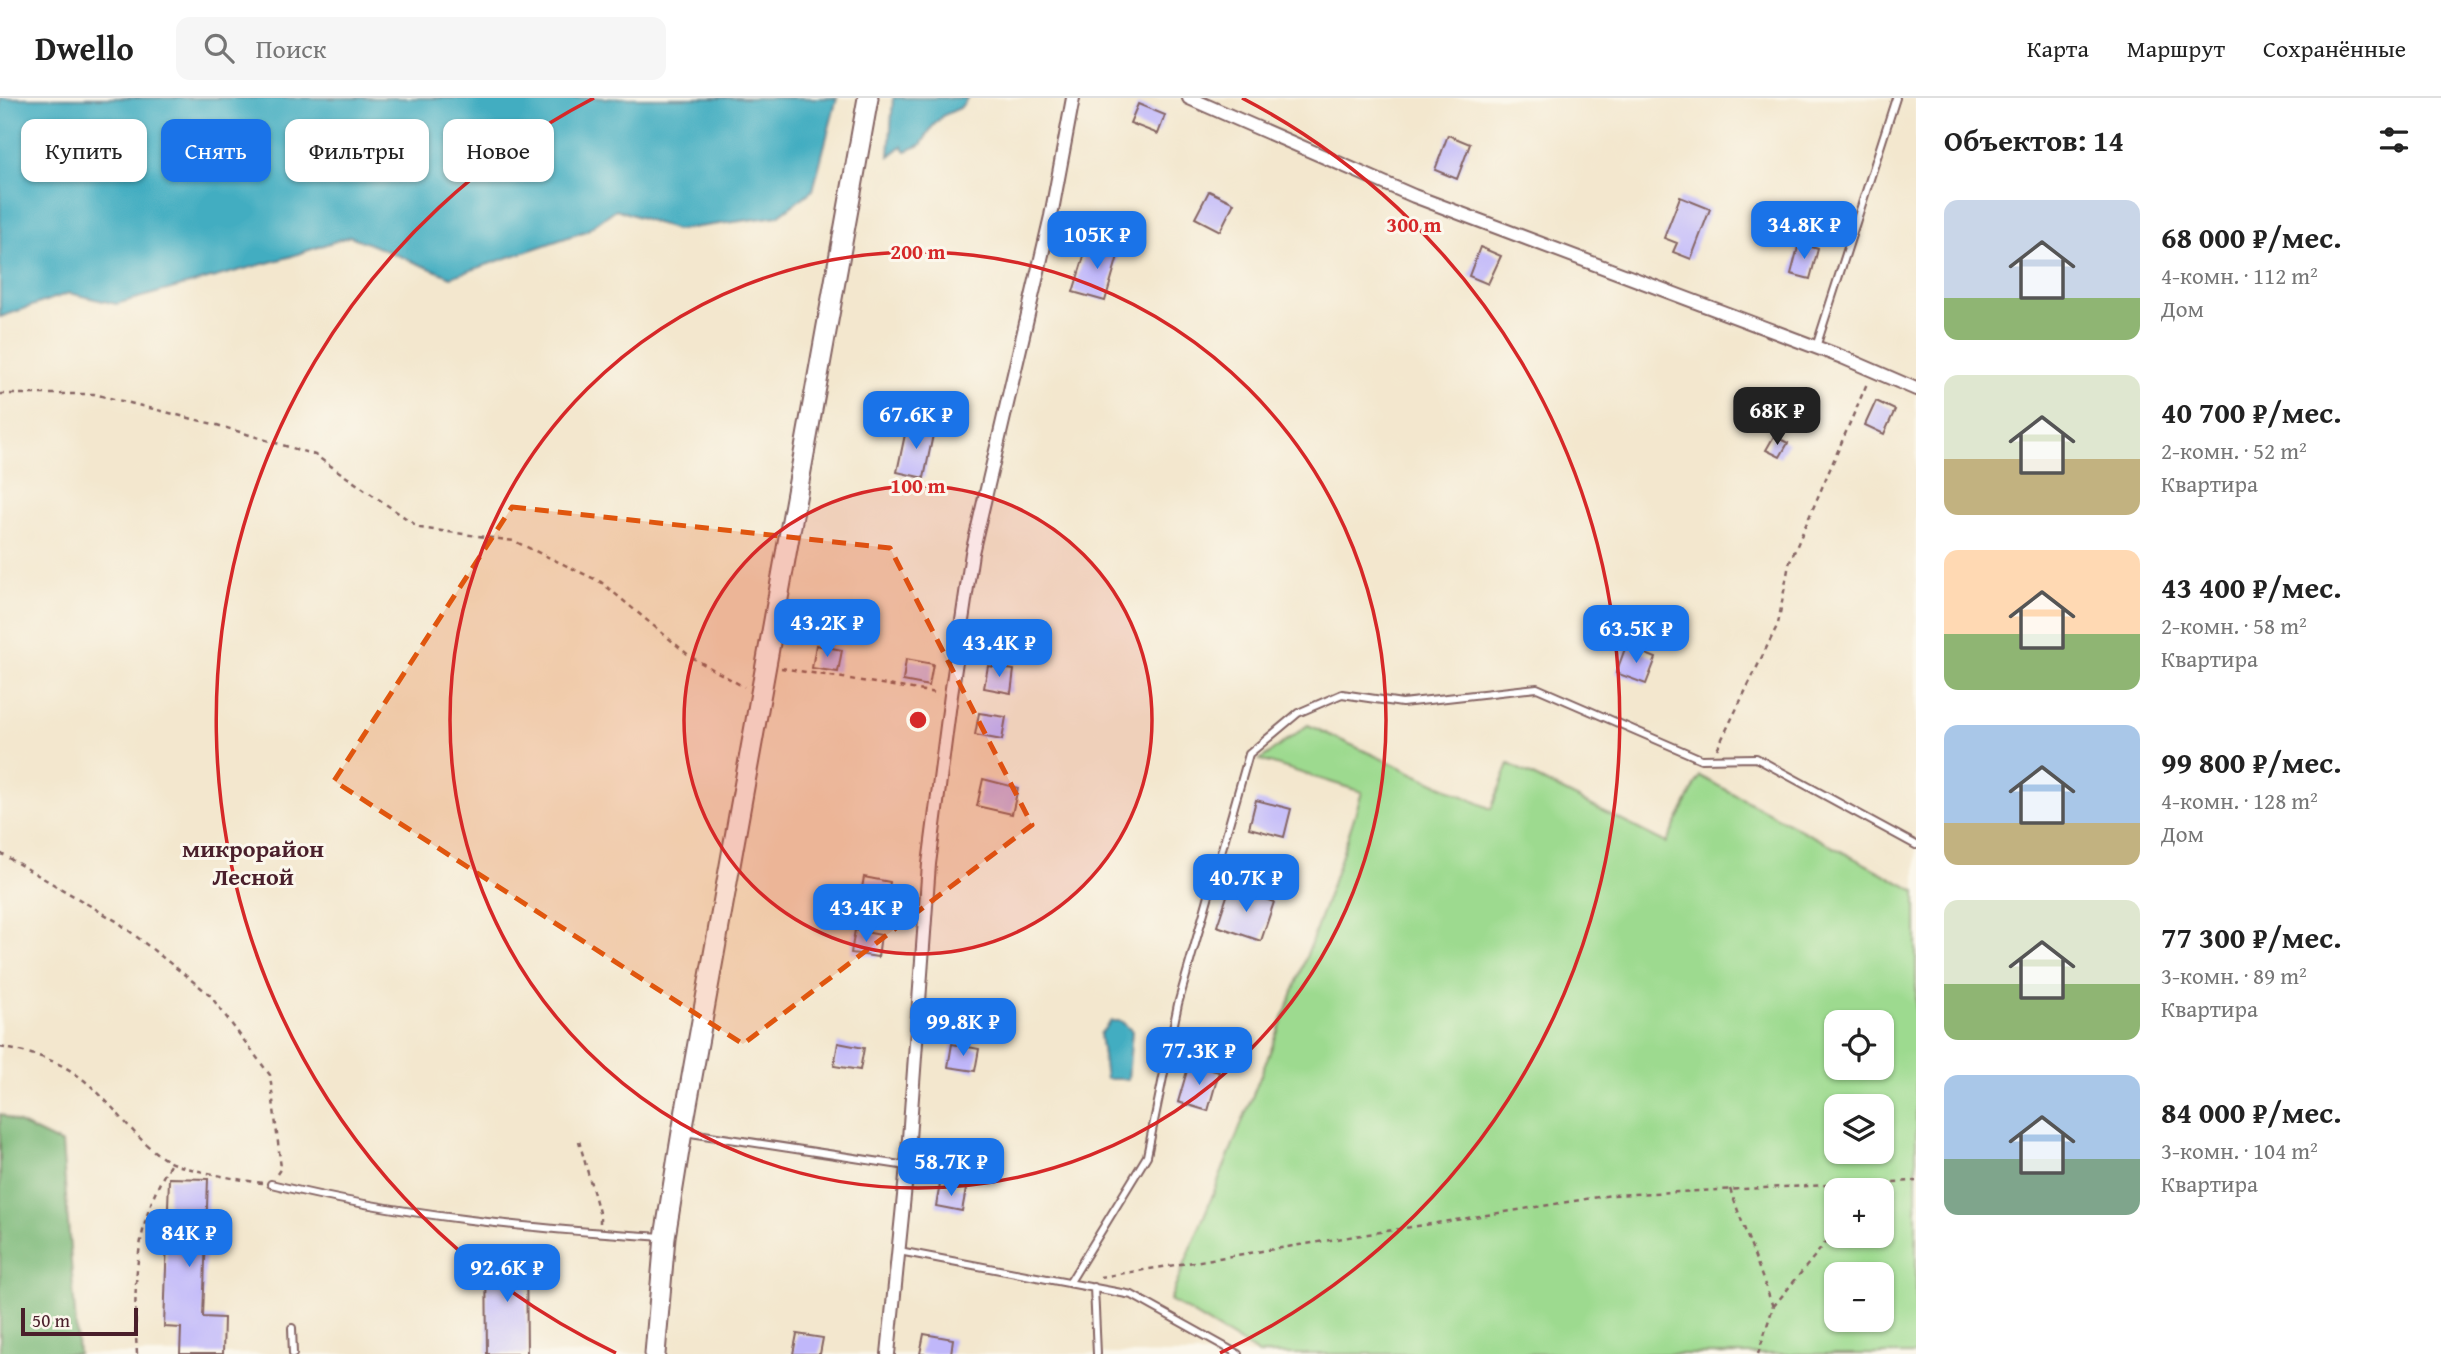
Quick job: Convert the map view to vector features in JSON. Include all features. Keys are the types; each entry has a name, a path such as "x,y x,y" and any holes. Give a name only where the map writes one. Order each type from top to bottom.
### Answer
{"main road":[{"path":"655,1354 666,1237 682,1132 868,98"}],"street":[{"path":"888,1354 900,1251 929,864 951,695 972,553 1051,216 1073,98"},
{"path":"1189,98 1414,196 1816,347 1916,389"}],"lane":[{"path":"1816,347 1896,98"},
{"path":"1070,1282 1147,1156 1178,1004 1249,754 1298,713 1342,694 1402,704 1537,688 1701,759 1756,758 1916,845"},
{"path":"682,1132 907,1167"},
{"path":"271,1184 340,1201 469,1221 666,1237"},
{"path":"900,1251 1132,1295 1238,1354"},
{"path":"1094,1287 1097,1354"},
{"path":"292,1328 293,1354"}],"path":[{"path":"1713,759 1778,624 1789,564 1873,370"},
{"path":"0,394 94,394 217,425 315,455 420,528 514,541 601,582 691,657 759,696"},
{"path":"765,665 951,695"},
{"path":"0,853 118,922 208,994 270,1075 281,1168 271,1184 171,1163 153,1151 97,1092 71,1070 51,1059 0,1047"},
{"path":"579,1141 600,1216 599,1233"},
{"path":"137,1354 134,1307 139,1252 148,1209 158,1184 171,1163"},
{"path":"1894,1182 1916,1181"},
{"path":"1097,1278 1611,1195 1824,1184"},
{"path":"1730,1189 1773,1307"},
{"path":"1758,1354 1773,1307 1824,1245"}],"highlighted area":[{"path":"512,507 890,548 1032,825 743,1044 334,781"}],"green space":[{"path":"1308,725 1491,809 1509,764 1666,843 1700,776 1916,891 1916,1354 1259,1354 1170,1300 1296,984 1362,792 1260,760"},
{"path":"0,1114 62,1144 78,1354 0,1354"}],"water":[{"path":"0,98 837,98 813,190 778,216 676,230 616,209 586,231 451,277 350,236 289,257 116,304 69,293 0,317"},
{"path":"893,98 968,98 960,108 942,116 921,145 906,151 902,146 889,156"},
{"path":"1111,1021 1121,1021 1132,1031 1128,1079 1106,1079 1100,1034"}],"building":[{"path":"1138,104 1165,115 1158,134 1130,123"},
{"path":"1448,135 1470,144 1457,179 1435,170"},
{"path":"1209,191 1234,203 1220,231 1195,218"},
{"path":"1680,197 1710,209 1691,259 1673,252 1677,243 1664,238"},
{"path":"1089,240 1120,249 1105,301 1073,292"},
{"path":"1799,243 1818,249 1810,279 1791,274"},
{"path":"1480,247 1501,256 1488,284 1469,276"},
{"path":"1876,401 1895,410 1884,434 1865,425"},
{"path":"907,425 934,430 924,478 897,472"},
{"path":"1774,436 1788,443 1780,457 1766,450"},
{"path":"816,645 842,650 838,672 812,668"},
{"path":"1626,646 1656,658 1646,684 1616,673"},
{"path":"906,659 933,664 929,686 903,681"},
{"path":"988,666 1014,670 1011,693 984,688"},
{"path":"979,713 1006,717 1002,740 975,735"},
{"path":"983,779 1018,788 1012,814 977,806"},
{"path":"1256,800 1291,809 1284,837 1249,828"},
{"path":"864,877 890,882 887,904 860,899"},
{"path":"1230,887 1274,902 1261,941 1217,926"},
{"path":"855,930 881,935 878,957 851,953"},
{"path":"838,1043 864,1048 860,1070 834,1066"},
{"path":"952,1044 979,1049 975,1071 948,1067"},
{"path":"1189,1064 1219,1072 1208,1111 1178,1102"},
{"path":"169,1178 208,1179 203,1317 224,1318 223,1354 180,1354 181,1328 164,1327"},
{"path":"940,1184 966,1189 962,1211 936,1206"},
{"path":"509,1251 526,1251 527,1354 487,1354 486,1255 509,1255"},
{"path":"797,1334 823,1338 820,1354 793,1354"},
{"path":"924,1334 953,1339 951,1354 920,1354"}],"district":[{"name":"микрорайон Лесной","path":"253,863"}]}
